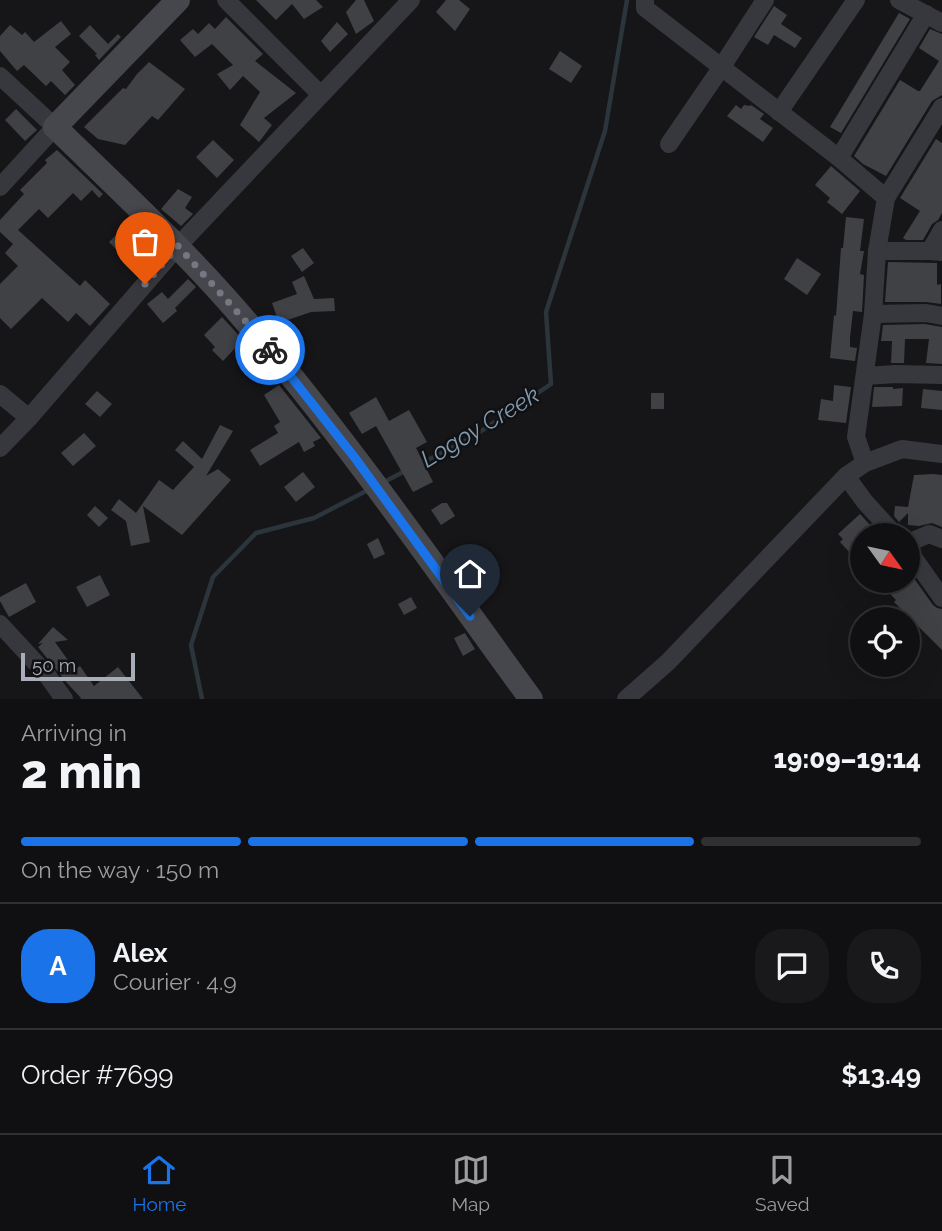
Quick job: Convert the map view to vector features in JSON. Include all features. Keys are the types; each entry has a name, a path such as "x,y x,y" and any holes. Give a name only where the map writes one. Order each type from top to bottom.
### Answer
{"main road":[{"path":"178,0 55,127 178,246 248,324 355,458 531,699"}],"street":[{"path":"226,0 321,95"},
{"path":"0,448 178,246 411,0"},
{"path":"645,0 645,8 886,198"},
{"path":"669,144 765,0"},
{"path":"779,112 856,0"},
{"path":"839,159 934,19 899,0"},
{"path":"0,76 55,127 0,187"},
{"path":"864,463 856,437 873,314 877,251 886,198 942,107"},
{"path":"877,251 936,251 942,230"},
{"path":"873,314 926,313 942,316"},
{"path":"865,376 942,375"},
{"path":"0,394 29,418"},
{"path":"626,699 668,662 846,476 864,463 902,449 942,454"},
{"path":"846,476 885,523"},
{"path":"920,538 929,534 942,539"},
{"path":"920,567 942,598"},
{"path":"0,624 47,675 64,699"}],"building":[{"path":"256,0 316,0 323,7 304,19 292,4 276,20"},
{"path":"356,0 364,0 374,21 356,34 346,12"},
{"path":"446,0 459,0 470,9 455,31 436,12"},
{"path":"774,6 787,15 781,24 802,38 795,48 774,35 768,45 754,37"},
{"path":"899,13 910,19 841,133 830,127"},
{"path":"226,17 263,54 255,61 296,93 264,118 272,125 259,142 240,125 260,92 243,76 230,90 217,74 233,65 212,44 195,57 180,40 193,29 198,34 209,23 215,29"},
{"path":"61,21 71,34 55,47 70,62 62,70 75,85 65,95 51,81 46,86 24,65 17,71 0,51 0,36 10,25 22,35 25,32 34,42"},
{"path":"337,22 348,34 330,52 321,41"},
{"path":"90,25 108,44 118,34 121,37 99,60 95,55 97,54 79,36"},
{"path":"930,29 942,34 942,95 932,101 886,176 854,156 900,80 920,91 939,61 919,48"},
{"path":"560,51 582,66 571,83 549,69"},
{"path":"149,62 185,89 158,120 152,116 125,145 98,139 84,127 123,88 126,89"},
{"path":"736,105 741,109 744,105 751,105 764,114 760,119 773,128 763,142 727,116"},
{"path":"16,109 37,130 25,141 5,120"},
{"path":"936,139 942,143 942,213 923,240 906,240 903,238 920,211 900,198"},
{"path":"213,140 234,160 217,178 196,157"},
{"path":"57,150 103,194 99,198 92,190 81,201 73,193 48,218 39,209 18,230 80,286 85,280 110,304 90,326 76,313 68,322 42,298 11,329 0,318 0,284 18,266 5,253 13,244 0,232 0,220 24,194 20,190"},
{"path":"831,166 860,191 842,214 827,202 830,198 815,185"},
{"path":"178,189 192,197 185,208 193,214 181,226 161,209"},
{"path":"846,217 864,219 860,251 864,251 860,274 864,275 862,312 853,311 850,338 850,347 857,348 855,361 830,358"},
{"path":"131,221 160,250 139,272 109,242"},
{"path":"303,248 314,263 302,272 291,256"},
{"path":"797,258 821,274 807,295 784,279"},
{"path":"888,262 937,263 937,285 941,284 941,304 885,302"},
{"path":"304,276 314,299 334,298 335,311 311,312 279,323 272,303 297,294 292,282"},
{"path":"188,279 196,287 175,308 177,311 163,323 147,304 162,292 168,299"},
{"path":"222,317 243,340 223,361 212,350 215,347 204,335"},
{"path":"925,324 942,327 942,364 926,363 929,339 905,339 904,363 891,363 892,341 881,341 883,325"},
{"path":"279,385 321,438 313,442 315,446 304,452 299,442 260,466 250,450 278,433 274,426 280,422 264,395"},
{"path":"834,385 851,387 846,423 818,420 821,399 833,401"},
{"path":"874,387 903,388 902,406 872,407"},
{"path":"923,389 942,391 942,410 921,408"},
{"path":"97,391 112,404 100,417 85,404"},
{"path":"651,393 664,393 664,409 651,409"},
{"path":"376,397 389,421 409,410 427,442 416,448 433,482 413,492 376,426 362,434 349,413"},
{"path":"220,425 233,431 206,476 218,469 231,480 182,535 143,506 150,542 131,546 126,521 111,510 119,499 136,513 159,480 173,490 194,467 175,450 183,441 202,459"},
{"path":"84,433 96,446 73,466 61,453"},
{"path":"303,472 315,487 296,502 284,487"},
{"path":"914,475 942,475 942,527 932,523 920,526 920,523 908,523 908,513 899,522 894,516 895,506 908,507"},
{"path":"447,503 455,516 441,525 431,510"},
{"path":"95,506 108,518 99,527 87,515"},
{"path":"860,514 868,523 850,523"},
{"path":"850,523 850,553 840,542 843,539 838,534"},
{"path":"378,538 385,554 374,559 367,544"},
{"path":"100,575 110,595 87,607 76,587"},
{"path":"26,583 36,602 9,617 0,597"},
{"path":"920,587 933,605 942,609 942,650 920,628 920,607 899,607 894,602 896,600 889,593 920,593"},
{"path":"411,597 417,608 404,615 398,604"},
{"path":"53,627 68,640 55,642 75,670 80,666 94,686 118,667 143,699 80,699 38,647"},
{"path":"465,633 475,649 463,656 454,638"}],"waterway":[{"name":"Logoy Creek","path":"418,465 471,438 551,384 546,312 605,131 627,0"},
{"name":"Logoy Creek","path":"384,482 407,470"},
{"name":"Logoy Creek","path":"202,699 191,645 213,577 256,533 314,518 370,489"}],"way so far":[{"path":"145,284 178,246 270,350"}],"route":[{"path":"270,350 355,458 470,616"}]}
